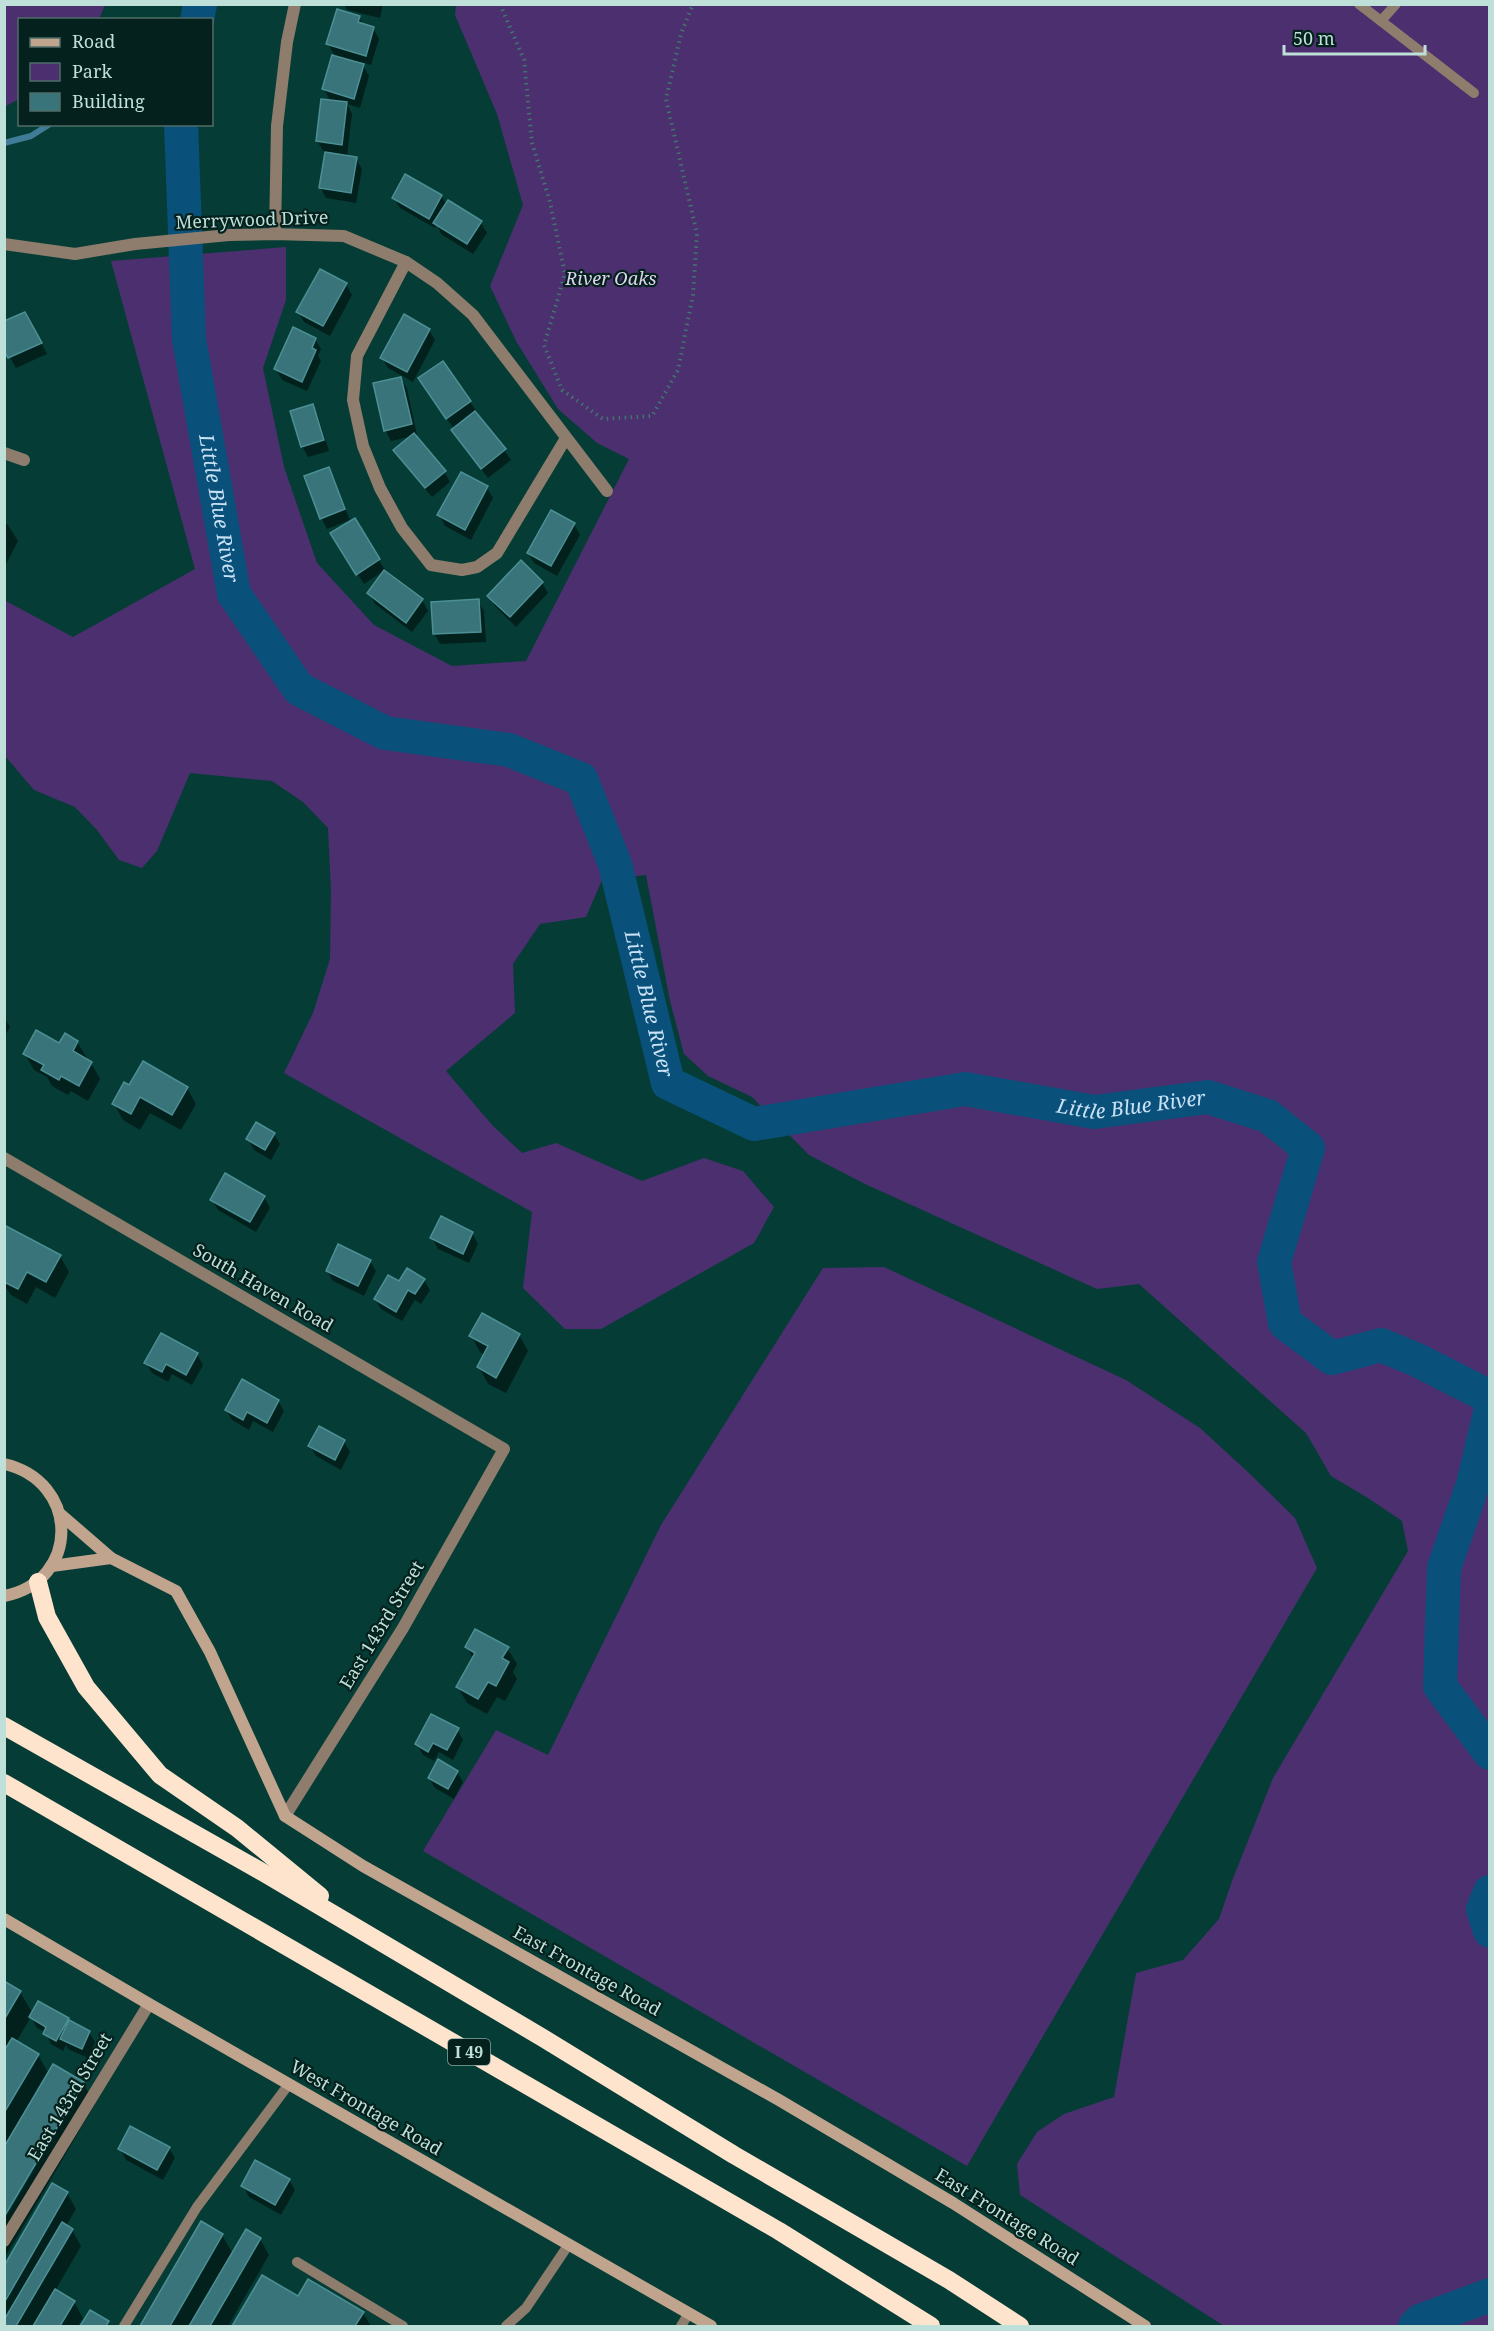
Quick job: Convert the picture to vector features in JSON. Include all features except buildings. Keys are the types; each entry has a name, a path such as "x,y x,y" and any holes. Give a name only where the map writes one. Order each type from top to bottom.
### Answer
{"highway":[{"path":"38,1582 47,1617 86,1687 160,1775 237,1828 363,1932"},
{"path":"4,1726 543,2038 734,2155 949,2280 1020,2326"},
{"name":"I 49","path":"4,1783 779,2231 931,2326"}],"street":[{"path":"275,234 277,126 287,42 295,4"},
{"name":"Merrywood Drive","path":"4,244 75,254 135,244 229,235 344,236 406,262 437,283 473,315 607,491"},
{"path":"406,262 357,356 353,400 363,446 380,488 402,528 431,565 462,570 477,567 497,553 566,438"},
{"path":"4,453 24,460"},
{"name":"South Haven Road","path":"4,1158 504,1449"},
{"name":"East 143rd Street","path":"285,1816 403,1628 504,1449"},
{"path":"4,1464 27,1471 45,1485 57,1504 62,1525 60,1546 52,1566 38,1582 19,1593 4,1596"},
{"path":"59,1513 111,1558 176,1591 210,1653 285,1816"},
{"path":"52,1566 111,1558"},
{"name":"East Frontage Road","path":"285,1816 363,1866 810,2118 953,2203 1145,2326"},
{"name":"West Frontage Road","path":"4,1919 711,2326"},
{"name":"East 143rd Street","path":"4,2241 149,2004"}],"lane":[{"path":"1359,4 1474,93"},
{"path":"1381,21 1396,4"},
{"path":"124,2326 197,2207 289,2084"},
{"path":"506,2326 526,2308 569,2244"},
{"path":"297,2262 403,2326"},
{"path":"681,2326 689,2313"}],"path":[{"path":"500,4 524,60 532,143 550,202 565,274 544,345 562,390 603,419 652,416 678,370 693,295 697,234 666,99 681,34 693,4"}],"green space":[{"path":"4,5 105,5 99,18 18,18 18,100 6,106"},
{"name":"River Oaks","path":"456,5 1489,5 1489,2326 1224,2326 1020,2195 1017,2164 1037,2132 1064,2114 1114,2097 1136,1973 1183,1960 1219,1919 1273,1778 1408,1551 1402,1521 1331,1476 1306,1433 1139,1284 1097,1289 865,1184 809,1155 752,1097 708,1076 684,1054 670,1001 646,875 602,880 586,917 540,924 513,964 515,1013 446,1071 493,1126 522,1153 556,1143 642,1181 704,1158 743,1171 774,1207 754,1243 601,1329 565,1329 523,1288 532,1212 284,1073 313,1013 330,959 331,890 328,828 303,802 272,781 190,773 157,851 142,868 119,860 97,830 75,807 34,790 5,756 4,600 73,637 195,569 111,261 286,247 286,300 263,368 284,467 317,563 374,625 452,666 526,661 629,459 597,443 558,409 516,341 490,286 523,205 497,114 455,15"},
{"path":"884,1267 1126,1380 1200,1428 1295,1518 1317,1568 967,2166 423,1851 496,1730 548,1755 661,1525 823,1268"}],"waterway":[{"name":"Little Blue River","path":"197,18 200,4"},
{"path":"4,143 31,136 47,126"},
{"name":"Little Blue River","path":"181,126 189,339 234,594 299,689 385,733 509,750 581,779 615,864 668,1083 754,1124 965,1089 1094,1112 1208,1097 1268,1116 1308,1148 1274,1262 1285,1323 1332,1358 1381,1345 1417,1360 1490,1397"},
{"name":"Little Blue River","path":"1490,1413 1473,1484 1444,1568 1440,1686 1490,1753"},
{"name":"Little Blue River","path":"1490,1892 1483,1909 1490,1931"},
{"name":"Little Blue River","path":"1415,2326 1420,2321 1490,2295"}]}
